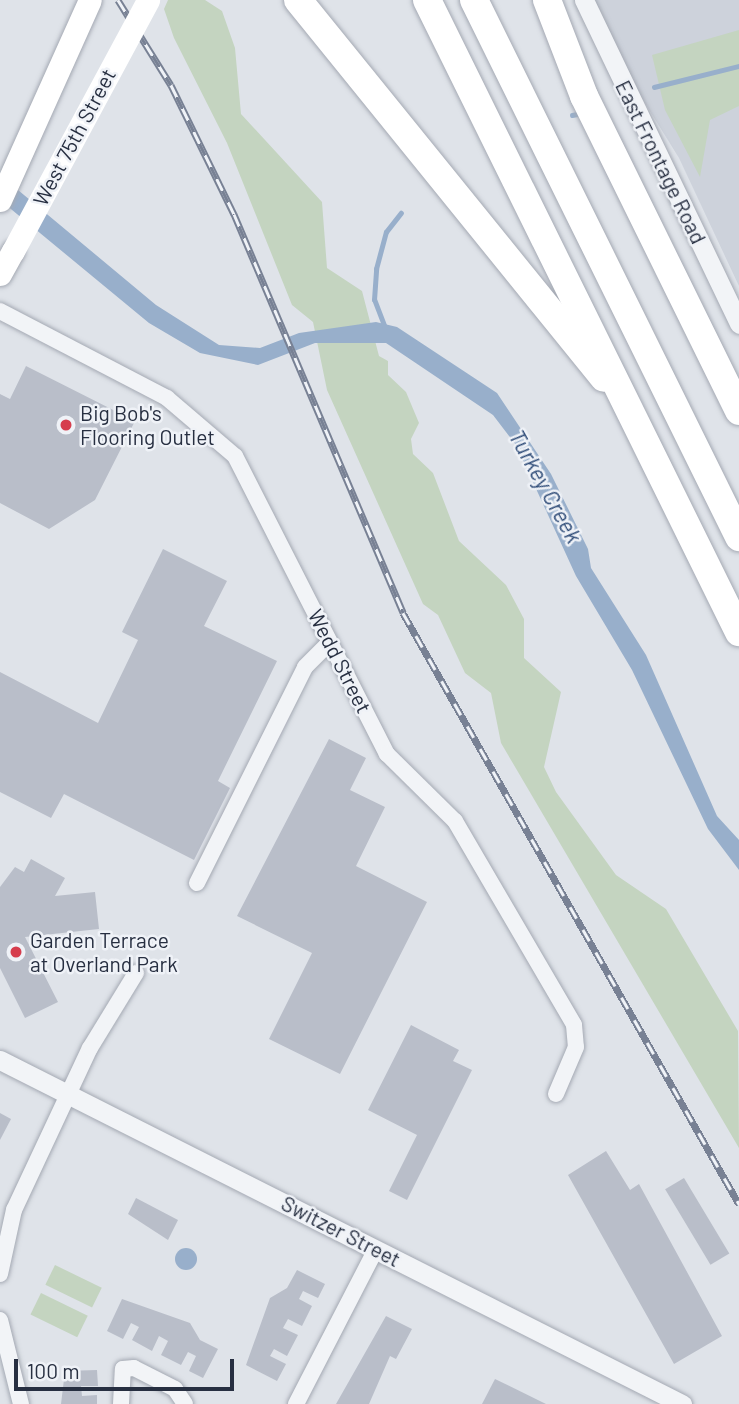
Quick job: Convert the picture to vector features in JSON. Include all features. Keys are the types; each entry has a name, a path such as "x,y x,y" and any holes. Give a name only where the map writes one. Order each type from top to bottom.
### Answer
{"highway":[{"path":"298,0 536,302 627,404"},
{"path":"427,0 739,632"},
{"path":"474,0 739,537"},
{"path":"547,0 584,96 739,411"}],"main road":[{"name":"West 75th Street","path":"0,200 90,0"},
{"name":"West 75th Street","path":"0,274 148,0"}],"street":[{"name":"East Frontage Road","path":"583,0 739,324"},
{"name":"Wedd Street","path":"0,311 167,398 215,433 250,481 387,754 455,821 574,1025 576,1047 556,1094"},
{"path":"197,883 305,667 330,642"},
{"path":"0,1274 7,1206 136,973"},
{"name":"Switzer Street","path":"0,1060 682,1404"},
{"path":"296,1404 376,1249"},
{"path":"0,1320 21,1404"},
{"path":"121,1404 123,1369 134,1368 175,1389 185,1404"}],"shaded area":[{"path":"589,0 739,0 739,286 679,158 594,21"}],"green space":[{"path":"168,0 205,0 222,11 235,48 241,114 322,202 327,268 362,291 379,356 388,361 388,375 406,392 419,423 411,439 413,454 433,473 459,541 506,585 524,619 524,658 561,692 544,767 556,792 616,875 666,909 738,1031 739,1148 501,743 491,693 465,673 438,615 423,604 327,390 313,322 292,305 227,143 174,38 164,9"},
{"path":"739,30 739,106 710,120 700,177 665,110 652,55"},
{"path":"55,1265 102,1288 92,1308 45,1285"},
{"path":"41,1293 88,1316 77,1337 30,1315"}],"water":[{"name":"Turkey Creek","path":"0,175 156,305 219,345 260,348 299,333 376,322 397,327 497,393 551,474 588,549 591,568 646,655 717,816 739,840 739,870 708,829 632,670 576,576 516,445 493,415 386,343 315,343 258,365 200,353 149,323 0,200"},
{"path":"186,1248 194,1251 197,1259 194,1267 186,1270 178,1267 175,1259 178,1251"}],"building":[{"path":"26,366 135,421 95,500 49,529 0,503 0,394 10,399"},
{"path":"163,549 227,581 204,626 277,661 218,781 230,788 194,860 64,794 51,818 0,792 0,672 98,723 138,640 122,632"},
{"path":"329,739 366,758 350,790 385,807 356,866 427,902 340,1074 269,1039 312,953 237,916"},
{"name":"Garden Terrace at Overland Park","path":"31,859 65,878 55,896 95,892 99,929 25,937 58,1002 25,1018 0,968 0,887 15,867 24,872"},
{"path":"411,1025 459,1050 453,1061 472,1070 407,1200 389,1191 417,1135 368,1110"},
{"path":"0,1113 11,1119 0,1140"},
{"path":"606,1151 630,1190 639,1184 722,1336 674,1364 568,1175"},
{"path":"684,1178 729,1253 710,1265 665,1189"},
{"path":"136,1198 178,1220 168,1240 128,1214"},
{"path":"297,1270 325,1284 318,1298 303,1291 299,1299 312,1306 302,1326 288,1319 283,1328 298,1335 287,1356 274,1349 270,1356 286,1364 277,1381 246,1365 270,1298 287,1288"},
{"path":"122,1299 190,1323 200,1340 218,1349 203,1378 189,1371 196,1356 188,1352 181,1365 161,1355 168,1341 159,1336 152,1351 132,1340 139,1327 131,1323 123,1339 107,1331"},
{"path":"386,1316 412,1329 396,1359 390,1356 369,1404 336,1404"},
{"path":"97,1370 98,1386 81,1386 82,1396 97,1395 97,1404 61,1404 65,1371"},
{"path":"495,1379 546,1404 482,1404"}],"waterway":[{"path":"654,87 739,66"},
{"path":"572,115 577,114"},
{"path":"385,328 374,300 376,269 386,232 401,213"}],"railway":[{"path":"118,0 171,85 234,214 403,613 739,1204"}],"place":[{"name":"Big Bob's Flooring Outlet","path":"66,425"},
{"name":"Garden Terrace at Overland Park","path":"16,952"}]}
